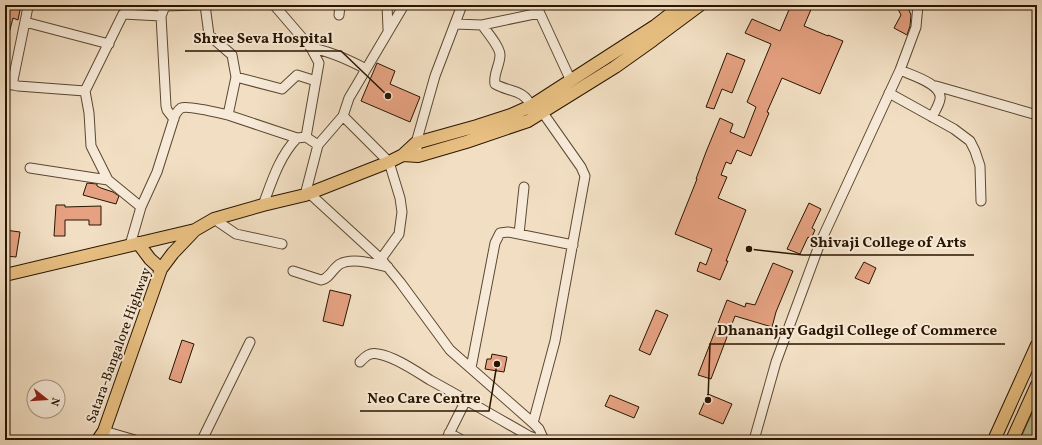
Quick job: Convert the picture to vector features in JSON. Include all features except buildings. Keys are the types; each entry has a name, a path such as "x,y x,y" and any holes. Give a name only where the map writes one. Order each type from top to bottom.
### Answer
{"main road":[{"name":"Satara-Bangalore Highway","path":"101,435 161,270 173,253 195,230 214,219 263,204 307,194 403,155 416,143 477,126 511,115 531,106 655,26 682,5"},
{"name":"Satara-Bangalore Highway","path":"403,155 418,156 528,121 615,67 700,5"},
{"path":"5,275 195,230"},
{"path":"134,244 161,270"},
{"path":"994,440 1037,345"},
{"path":"1012,440 1037,385"}],"street":[{"path":"174,119 167,110 166,106 161,16 165,6 198,5"},
{"path":"205,5 207,26 210,34 232,55 236,77 228,115"},
{"path":"274,5 311,48 319,63 306,137"},
{"path":"339,15 340,5"},
{"path":"387,5 388,29"},
{"path":"404,5 388,29 349,98 343,116 318,145 307,194 382,259 450,350 533,423 539,429 544,440"},
{"path":"418,156 416,143 435,76 462,5"},
{"path":"754,440 776,362 820,243 900,70 916,27 918,5"},
{"path":"28,7 8,84 85,91"},
{"path":"455,24 482,25 537,9 571,81"},
{"path":"141,207 108,180 91,146 89,113 85,91 123,14 161,16"},
{"path":"25,22 109,44"},
{"path":"482,25 499,50 500,55 494,79 495,84 499,87 517,91 529,100 531,106"},
{"path":"311,48 320,49 352,61 366,69"},
{"path":"900,70 936,86 1037,115"},
{"path":"236,77 282,89 297,76 316,80"},
{"path":"932,117 940,100 941,94 936,86"},
{"path":"889,94 954,128 970,141 980,166 981,201"},
{"path":"134,244 141,207 157,172 174,119 178,110 183,107 228,115 296,138 306,137 318,145"},
{"path":"533,423 555,341 585,176 581,167 543,113"},
{"path":"343,116 388,162 400,198 402,212 399,234 382,259"},
{"path":"263,204 281,160 296,138"},
{"path":"30,168 108,180"},
{"path":"518,234 524,187"},
{"path":"214,219 236,234 282,244"},
{"path":"471,368 495,243 500,233 504,232 518,234 573,245"},
{"path":"293,271 324,280 339,264 346,262 388,267"},
{"path":"202,440 250,342"},
{"path":"360,362 371,353 378,353 388,356 528,436 540,440"},
{"path":"462,440 447,436 466,400"},
{"path":"101,435 135,440"}],"green space":[{"path":"1037,402 1037,440 1020,440"}],"place":[{"name":"Shree Seva Hospital","path":"388,96"},
{"name":"Shivaji College of Arts","path":"749,249"},
{"name":"Neo Care Centre","path":"497,364"},
{"name":"Dhananjay Gadgil College of Commerce","path":"708,400"}]}
